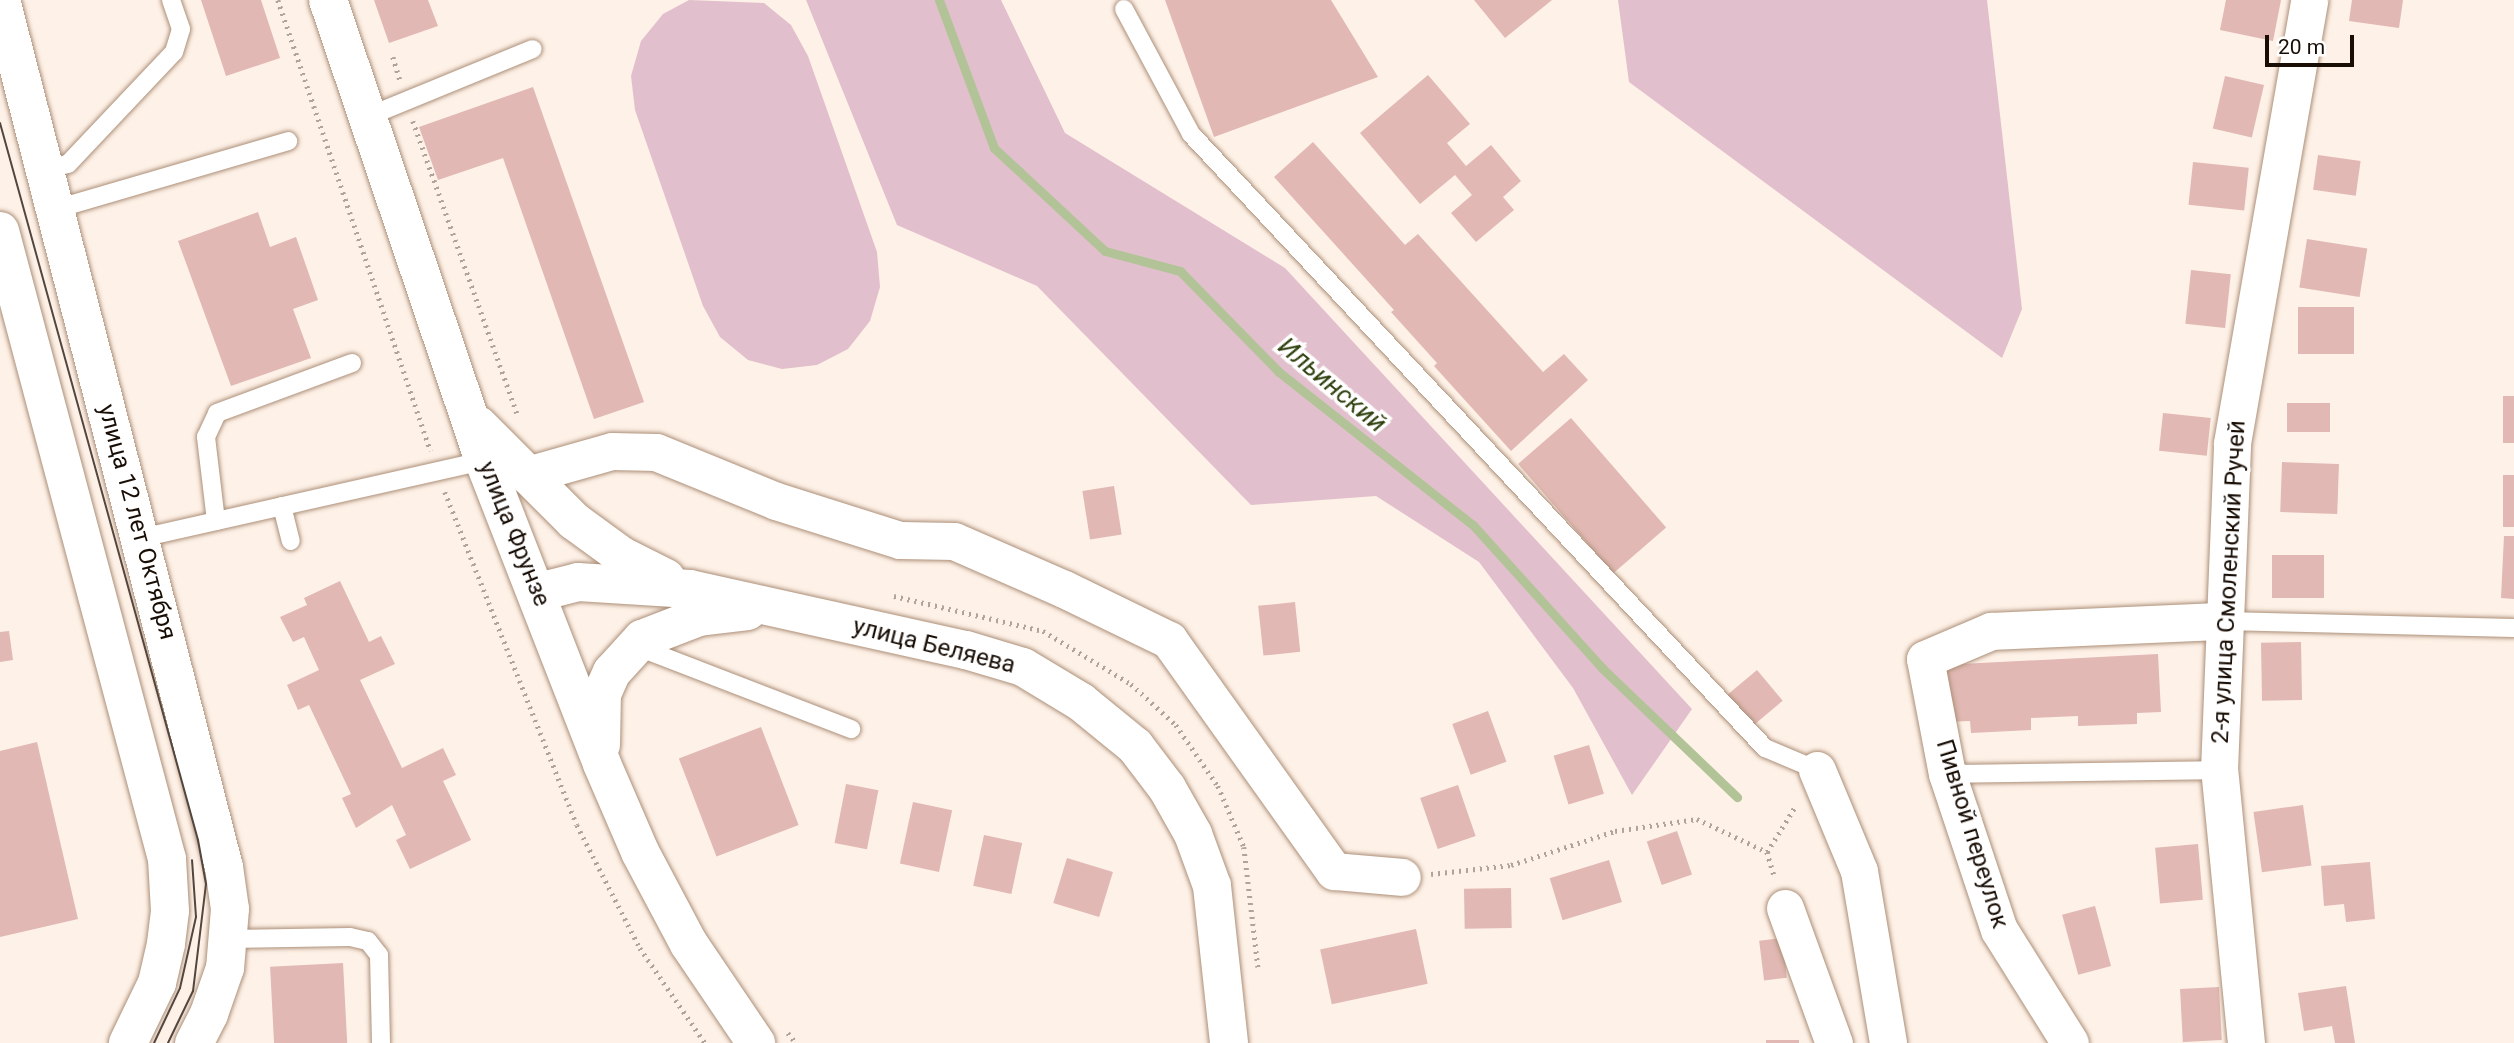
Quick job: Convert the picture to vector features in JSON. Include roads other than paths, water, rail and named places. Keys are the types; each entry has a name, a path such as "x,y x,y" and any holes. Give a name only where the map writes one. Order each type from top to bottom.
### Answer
{"main road":[{"name":"улица 12 лет Октября","path":"1,0 210,800 230,909 230,939 209,1014 194,1043"},
{"name":"улица Фрунзе","path":"328,0 484,461 539,592 602,764 640,852 683,932 768,1032"},
{"path":"0,231 167,859 170,911 166,944 157,983 128,1043"},
{"path":"469,416 574,521 622,556 690,589"},
{"path":"539,592 578,582 690,589"},
{"name":"улица Беляева","path":"690,589 1023,667 1081,702 1135,746 1167,788 1193,834 1212,886 1228,1043"},
{"path":"602,764 603,694 612,672 642,639 699,617 769,608"}],"street":[{"name":"2-я улица Смоленский Ручей","path":"2246,1043 2219,770 2232,443 2309,0"},
{"path":"527,475 612,451 656,452 776,501 900,540 954,541 1064,589 1169,640 1334,871 1402,877"},
{"name":"Пивной переулок","path":"2064,1041 1999,930 1947,774 1925,659 1991,631 2223,621"},
{"path":"1817,770 1859,871 1888,1043"},
{"path":"1785,908 1834,1043"}],"lane":[{"path":"46,170 68,164 174,52 181,29 171,0"},
{"path":"1124,9 1191,134 1765,748 1817,770"},
{"path":"368,117 533,49"},
{"path":"56,209 288,141"},
{"path":"216,521 206,437 217,413 352,363"},
{"path":"141,538 484,461"},
{"path":"282,506 290,541"},
{"path":"2223,621 2514,628"},
{"path":"642,639 646,650 851,729"},
{"path":"1947,774 2219,770"},
{"path":"230,939 350,937 368,941 379,955 381,1043"}],"waterway":[{"name":"Ильинский","path":"939,0 994,148 1105,251 1180,271 1279,372 1473,525 1602,668 1737,797"}],"tram line":[{"path":"0,123 198,840 206,884 193,991 168,1043"},
{"path":"154,1043 180,988 196,917 192,860"}]}
